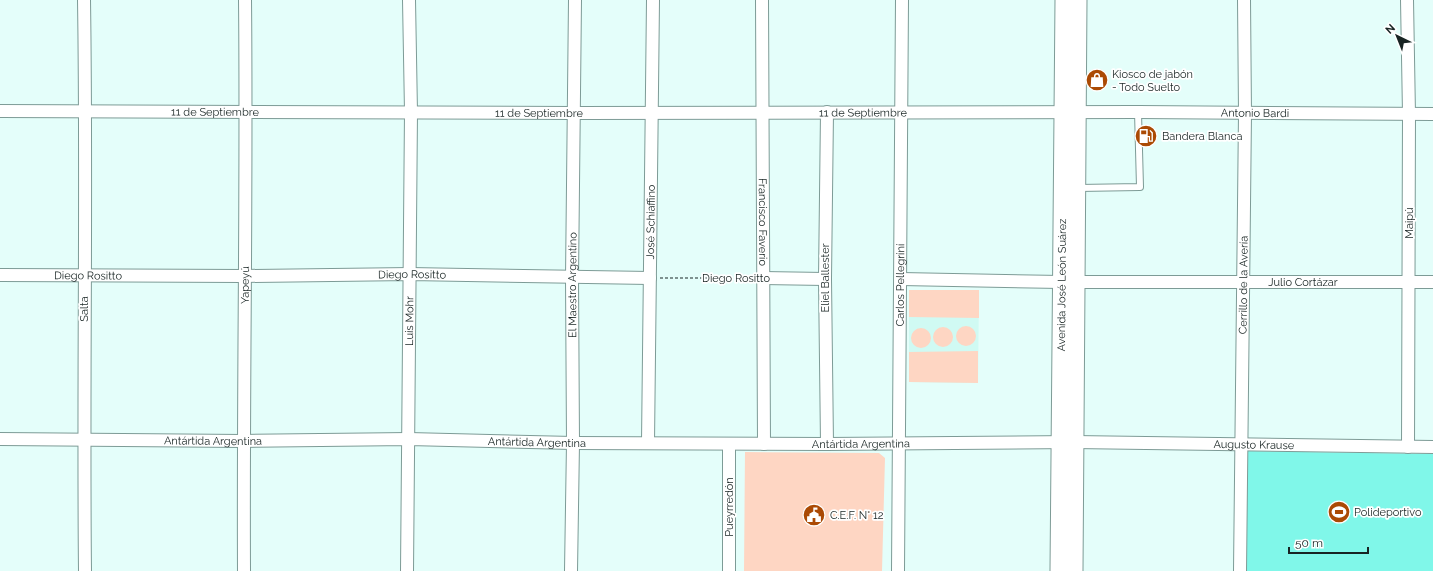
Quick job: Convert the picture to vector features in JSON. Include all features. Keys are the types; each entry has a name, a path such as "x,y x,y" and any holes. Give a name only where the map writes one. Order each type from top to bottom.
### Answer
{"main road":[{"name":"Avenida José León Suárez","path":"1064,0 1070,112 1077,188 1069,282"},
{"name":"Avenida José León Suárez","path":"1059,571 1067,442 1070,112 1078,0"},
{"name":"Avenida José León Suárez","path":"1067,442 1074,571"}],"street":[{"name":"Salta","path":"84,0 86,111 84,275 86,571"},
{"name":"Yapeyú","path":"244,571 243,441 246,0"},
{"name":"Luis Mohr","path":"407,571 411,112 409,0"},
{"name":"El Maestro Argentino","path":"571,571 575,0"},
{"name":"José Schiaffino","path":"648,443 653,0"},
{"name":"Francisco Faverio","path":"762,0 764,444"},
{"name":"Carlos Pellegrini","path":"898,571 902,0"},
{"name":"Cerrillo de la Avería","path":"1240,571 1244,282 1244,0"},
{"name":"Maipú","path":"1407,0 1409,114 1408,446"},
{"name":"11 de Septiembre","path":"0,111 574,113 1070,112"},
{"name":"Eliel Ballester","path":"827,112 824,279 827,444"},
{"name":"Antonio Bardi","path":"1070,112 1433,114"},
{"name":"Diego Rositto","path":"0,274 245,276 410,274 572,278 650,278"},
{"name":"Diego Rositto","path":"763,278 824,279"},
{"path":"901,279 1069,282"},
{"name":"Julio Cortázar","path":"1069,282 1433,282"},
{"name":"Antártida Argentina","path":"0,439 243,441 409,439 573,443 729,444 1067,442"},
{"name":"Augusto Krause","path":"1067,442 1433,447"},
{"name":"Pueyrredón","path":"729,444 729,571"}],"lane":[{"path":"1077,188 1140,187 1138,112"}],"path":[{"name":"Diego Rositto","path":"650,278 763,278"}],"shaded area":[{"path":"909,290 979,290 978,383 909,382"},
{"name":"Polideportivo","path":"1246,451 1433,454 1433,571 1245,571"}],"building":[{"path":"909,290 979,290 979,318 909,317"},
{"path":"966,326 973,329 976,336 973,343 966,346 959,343 956,336 959,329"},
{"path":"943,327 950,330 953,337 950,344 943,347 936,344 933,337 936,330"},
{"path":"921,328 928,331 931,338 928,345 921,348 914,345 911,338 914,331"},
{"path":"978,351 978,383 909,382 909,352"},
{"name":"C.E.F. N° 12","path":"745,452 879,453 885,458 882,571 744,571"}],"place":[{"name":"Kiosco de jabón - Todo Suelto","path":"1097,80"},
{"name":"Bandera Blanca","path":"1146,136"},
{"name":"Polideportivo","path":"1339,512"},
{"name":"C.E.F. N° 12","path":"814,515"}]}
